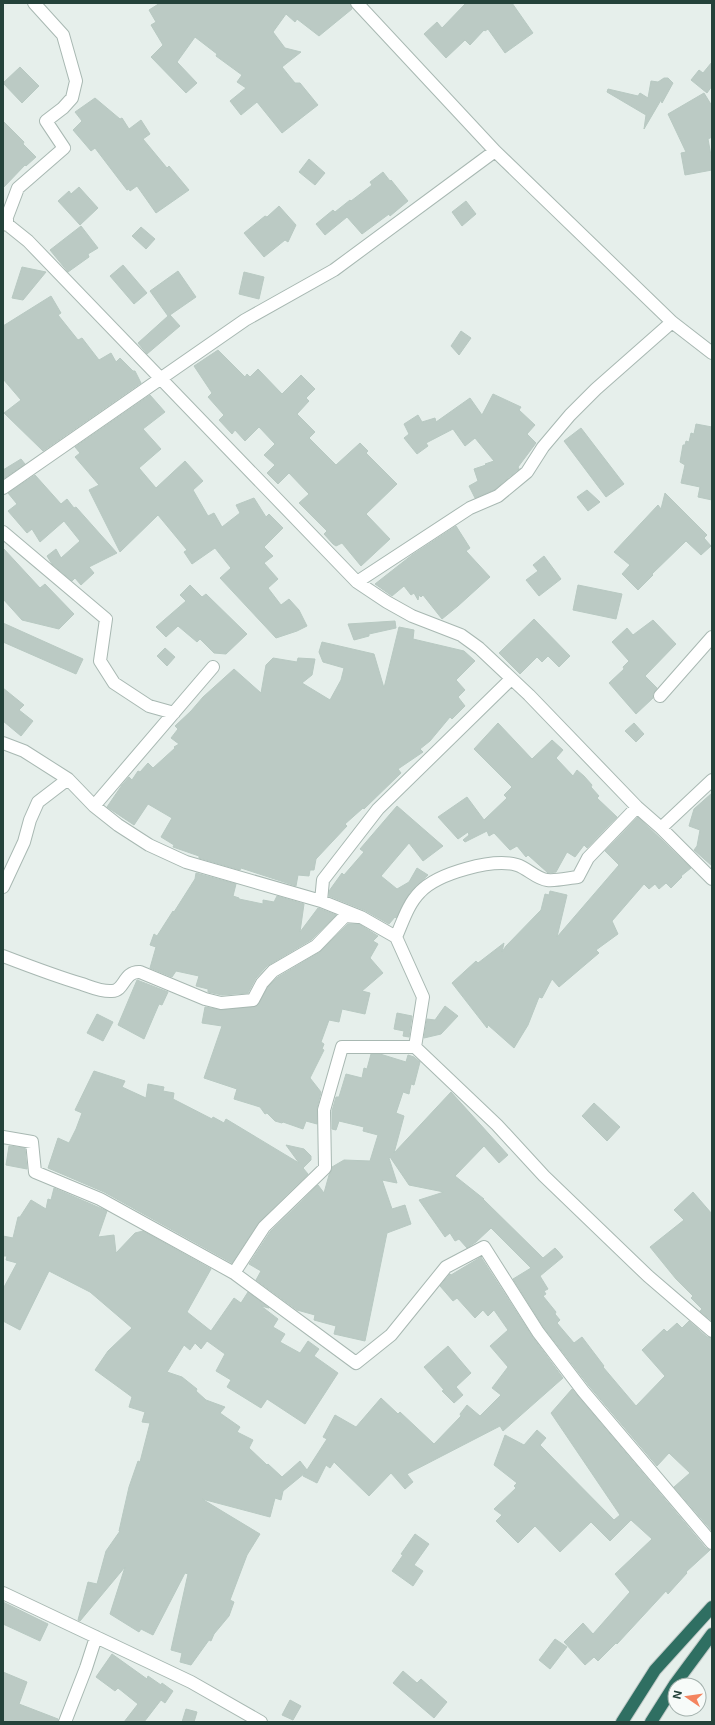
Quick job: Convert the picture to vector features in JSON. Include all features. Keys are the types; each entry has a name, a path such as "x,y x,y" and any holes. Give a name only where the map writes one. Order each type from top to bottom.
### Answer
{"highway":[{"path":"622,1722 655,1670 712,1607"},
{"path":"651,1722 675,1684 712,1634"}],"street":[{"path":"34,3 63,35 76,81 72,98 63,108 46,121 64,148 18,188 5,223 28,241 358,582 387,602 412,616 461,635 479,648 511,678 637,807 661,828 712,879"},
{"path":"357,3 496,151 672,322 712,353"},
{"path":"3,488 245,320 334,270 496,151"},
{"path":"358,582 470,508 498,496 527,472 543,447 570,415 596,389 672,322"},
{"path":"3,532 106,619 100,661 114,683 149,706 174,713"},
{"path":"660,696 712,637"},
{"path":"94,806 213,667"},
{"path":"321,901 323,880 378,809 511,678"},
{"path":"3,743 24,751 68,779 94,806 118,826 149,845 186,862 321,901 361,918 396,937 423,997 415,1047"},
{"path":"3,887 24,842 30,820 38,802 68,779"},
{"path":"661,828 712,780"},
{"path":"396,937 408,909 420,891 437,880 477,865 489,863 517,865 547,880 578,877 588,858 637,807"},
{"path":"3,956 42,972 113,992 119,988 129,974 134,971 220,1003 253,1000 262,983 273,971 316,946 345,916 361,918"},
{"path":"234,1273 264,1227 326,1168 324,1110 342,1048 415,1047 497,1125 544,1176 648,1276 712,1331"},
{"path":"3,1137 32,1142 35,1172 100,1198 234,1273 356,1363 391,1335 446,1267 484,1247 538,1332 583,1391 712,1543"},
{"path":"3,1593 191,1682 261,1722"},
{"path":"65,1722 86,1668 96,1637"}],"building":[{"path":"160,3 350,3 352,9 319,36 297,19 295,22 286,14 273,32 285,48 301,52 282,67 295,83 300,83 318,105 282,133 257,102 241,115 230,101 246,88 237,82 242,75 216,56 217,54 195,37 177,62 197,83 186,93 151,57 163,45 151,25 156,22 149,10"},
{"path":"466,3 512,3 533,33 505,53 488,29 485,31 484,30 470,45 465,40 446,58 424,34 437,22 442,28"},
{"path":"712,62 712,86 707,93 691,80 699,70 703,73"},
{"path":"20,67 39,86 22,103 3,83"},
{"path":"664,78 668,78 673,83 662,103 661,100 644,129 646,115 607,92 608,89 638,96 640,93 648,98 651,81 658,82"},
{"path":"704,93 712,106 712,137 708,139 712,170 685,175 681,153 686,152 668,114"},
{"path":"95,98 120,119 122,118 129,129 141,120 150,134 143,139 167,168 169,166 189,190 156,213 137,186 130,191 129,189 127,190 95,148 91,151 73,130 82,121 75,112"},
{"path":"3,121 24,142 23,144 36,157 26,166 25,165 3,188"},
{"path":"309,159 325,173 315,185 299,172"},
{"path":"383,172 408,201 390,216 389,214 362,234 347,217 325,235 316,224 333,210 335,212 372,185 370,182"},
{"path":"79,187 98,208 80,225 58,201 69,191 71,194"},
{"path":"466,201 476,214 462,226 452,212"},
{"path":"279,206 296,225 288,242 285,240 264,257 244,233 265,216 267,217"},
{"path":"81,226 98,248 88,254 89,257 68,272 50,250"},
{"path":"141,227 155,239 146,249 132,236"},
{"path":"123,265 147,293 134,304 110,276"},
{"path":"22,267 46,272 23,300 12,298"},
{"path":"178,271 196,297 170,315 180,326 147,354 138,343 168,316 150,291"},
{"path":"244,272 264,277 259,299 239,294"},
{"path":"51,296 61,313 58,315 78,340 82,338 99,360 111,353 116,362 120,358 133,371 135,371 141,383 43,451 4,413 21,400 3,379 3,326"},
{"path":"461,331 471,338 459,355 451,346"},
{"path":"218,350 245,377 247,374 250,377 258,369 282,394 301,375 315,389 306,398 309,401 297,414 315,432 309,438 336,465 360,443 368,451 366,453 397,484 366,514 390,539 361,566 342,543 336,546 333,544 324,534 327,531 299,503 309,494 289,473 278,484 267,473 275,465 264,455 275,444 259,427 245,441 235,430 232,434 219,420 224,415 208,397 212,393 194,366"},
{"path":"493,394 521,407 519,410 535,425 527,434 536,443 518,467 519,469 494,490 475,498 469,486 478,481 474,469 494,461 475,438 465,446 453,429 426,443 428,446 417,454 404,438 409,434 404,424 418,415 422,422 435,418 436,422 470,398 482,415"},
{"path":"150,395 165,412 143,429 161,449 139,468 156,488 185,461 203,481 193,490 208,516 214,513 222,527 240,513 236,505 254,498 266,517 269,514 283,528 264,547 273,556 264,563 278,579 268,588 281,605 289,599 299,610 307,626 276,638 220,578 231,568 215,548 192,564 184,552 187,550 158,515 120,552 89,490 99,485 75,457 80,453 75,447"},
{"path":"696,424 712,427 712,500 698,497 700,487 681,483 685,465 680,462 683,445 685,445 686,441 689,442 691,433 694,434"},
{"path":"581,428 624,484 606,497 564,441"},
{"path":"21,459 25,464 3,479 3,470"},
{"path":"35,475 61,504 67,499 74,508 76,507 117,553 89,567 94,573 81,585 75,578 72,581 52,564 47,556 56,549 61,558 80,541 64,521 40,542 32,529 27,533 8,511 17,504 8,493"},
{"path":"587,490 600,502 588,511 577,497"},
{"path":"665,493 707,535 704,538 711,546 701,555 686,541 638,590 622,574 630,565 614,552 658,505 661,509"},
{"path":"456,526 470,548 466,551 490,577 442,619 423,595 421,597 419,595 418,600 414,593 411,595 404,586 392,596 375,584 412,555"},
{"path":"3,548 40,588 45,584 74,614 59,629 22,620 3,599"},
{"path":"544,556 561,579 539,596 526,580 538,571 533,565"},
{"path":"190,585 202,597 206,594 247,634 226,654 214,653 200,639 197,642 178,626 166,637 156,627 186,601 180,595"},
{"path":"578,585 622,594 616,619 573,610"},
{"path":"534,619 570,656 559,667 548,656 542,662 537,657 520,674 499,653"},
{"path":"653,620 676,644 645,676 657,688 653,694 653,698 636,714 609,683 624,669 623,667 629,661 612,642 627,628 633,635"},
{"path":"395,621 396,628 369,634 369,636 354,640 348,624"},
{"path":"3,623 83,659 76,674 3,642"},
{"path":"399,627 414,630 413,639 464,651 475,661 456,680 465,690 458,697 465,706 452,719 450,717 430,741 420,749 423,752 398,769 401,773 364,809 363,808 345,824 347,826 316,859 314,870 310,870 309,876 298,875 296,886 241,868 240,870 199,858 199,856 173,847 174,845 161,837 172,818 148,804 134,825 107,807 129,777 132,780 138,771 140,772 148,763 153,768 179,744 171,738 178,729 175,726 203,697 234,669 261,693 266,665 273,658 297,662 298,658 315,659 312,675 302,683 330,700 341,680 344,668 323,662 319,652 322,642 374,654 384,688"},
{"path":"165,648 175,657 167,666 157,656"},
{"path":"3,688 24,705 19,710 33,721 21,736 3,721"},
{"path":"498,723 532,759 552,740 563,750 556,758 573,776 577,770 584,776 599,796 597,798 617,817 587,848 584,845 575,857 567,852 556,872 548,873 528,855 526,857 517,846 510,850 494,833 489,836 487,831 465,842 463,840 469,835 468,832 458,839 438,817 467,797 484,820 507,798 504,795 512,787 474,749"},
{"path":"634,723 644,734 636,742 625,731"},
{"path":"712,793 712,866 694,850 697,846 700,830 689,826 694,809"},
{"path":"397,806 443,846 423,861 409,843 381,876 397,889 409,882 417,868 428,875 410,892 396,918 395,917 389,924 364,910 329,896 329,891 342,873 344,875 364,852 360,849"},
{"path":"638,817 691,868 681,876 682,877 671,888 666,883 659,889 655,884 649,889 644,884 612,921 618,934 596,950 599,953 559,987 552,979 542,998 539,997 528,1025 514,1048 488,1025 487,1028 452,983 476,961 478,963 504,943 502,952 541,910 545,894 549,895 550,891 567,895 557,937 619,865 605,851"},
{"path":"196,873 236,884 233,896 239,899 263,904 263,900 274,902 277,896 304,904 300,932 318,908 336,915 311,940 267,966 256,978 248,993 222,995 208,992 208,989 196,986 199,976 176,971 172,977 150,968 156,947 150,945 154,934 157,936 173,911 174,912 195,879"},
{"path":"348,924 359,924 378,936 373,941 378,944 370,958 383,973 362,991 370,993 365,1014 342,1009 339,1022 329,1020 321,1042 324,1044 322,1049 324,1050 310,1078 321,1092 317,1108 317,1124 306,1121 303,1129 283,1122 275,1121 267,1113 265,1114 260,1107 234,1099 237,1089 204,1078 222,1026 202,1023 205,1007 222,1010 257,1006 268,987 278,977 320,952"},
{"path":"137,980 168,992 162,1005 159,1004 144,1039 118,1025"},
{"path":"445,1006 458,1016 441,1034 424,1038 427,1019 435,1020"},
{"path":"397,1013 412,1016 409,1037 403,1036 404,1031 394,1029"},
{"path":"97,1014 113,1022 103,1041 87,1033"},
{"path":"371,1054 380,1054 406,1062 408,1055 414,1057 420,1062 414,1085 411,1084 409,1094 403,1092 396,1113 404,1116 394,1153 451,1092 508,1155 499,1163 484,1146 455,1176 484,1199 543,1258 555,1248 563,1257 540,1276 548,1289 544,1291 546,1294 543,1296 556,1312 555,1314 560,1320 557,1323 574,1343 582,1337 604,1366 603,1367 636,1406 665,1376 642,1350 664,1329 667,1332 677,1323 682,1328 689,1321 707,1337 712,1338 712,1531 674,1487 690,1473 669,1453 657,1466 589,1386 544,1328 513,1279 531,1268 491,1228 467,1248 459,1239 455,1241 450,1233 445,1237 419,1200 444,1192 409,1185 390,1157 389,1158 397,1183 382,1180 392,1209 405,1205 411,1224 387,1233 365,1341 334,1334 336,1326 314,1320 315,1315 297,1310 256,1280 261,1271 249,1264 270,1232 318,1185 324,1193 332,1167 344,1160 370,1161 378,1135 363,1131 364,1127 339,1121 336,1130 332,1129 332,1111 336,1097 339,1097 346,1074 362,1078 364,1068 367,1069"},
{"path":"94,1071 125,1081 122,1087 146,1098 148,1084 164,1087 163,1091 174,1093 173,1099 212,1119 213,1117 224,1123 226,1119 299,1163 286,1145 304,1149 311,1156 311,1160 303,1168 308,1174 259,1222 232,1263 104,1192 48,1168 58,1138 69,1143 76,1129 82,1113 75,1110"},
{"path":"594,1103 620,1127 607,1141 582,1116"},
{"path":"9,1146 25,1148 27,1169 6,1165"},
{"path":"54,1188 107,1211 98,1237 114,1235 116,1253 135,1233 143,1231 211,1269 187,1312 211,1331 234,1298 241,1303 248,1292 269,1308 261,1306 278,1319 273,1327 285,1334 280,1342 300,1353 308,1341 319,1349 314,1356 338,1373 305,1424 267,1399 261,1408 227,1387 231,1380 216,1371 225,1354 207,1341 201,1349 195,1343 190,1350 184,1345 167,1372 182,1377 197,1389 196,1391 206,1400 225,1407 220,1413 240,1427 237,1432 253,1440 249,1448 282,1477 300,1461 307,1470 327,1439 323,1437 335,1415 356,1427 381,1398 398,1414 400,1412 434,1444 461,1416 460,1414 467,1405 480,1416 501,1395 492,1388 508,1367 490,1346 508,1330 494,1310 488,1316 483,1310 475,1318 457,1298 453,1301 440,1286 450,1274 451,1275 481,1257 532,1336 563,1378 503,1431 500,1426 407,1474 413,1482 405,1489 391,1473 369,1496 334,1462 330,1468 326,1465 317,1483 303,1476 305,1473 283,1491 281,1500 275,1498 270,1517 202,1499 260,1534 247,1555 230,1600 234,1602 229,1616 191,1665 180,1662 182,1653 171,1650 188,1574 185,1573 153,1635 141,1629 139,1632 110,1614 125,1567 80,1621 78,1620 88,1582 97,1584 106,1551 120,1531 129,1487 138,1461 140,1462 150,1423 142,1422 145,1412 129,1407 132,1397 95,1370 108,1351 132,1328 90,1292 49,1271 20,1330 3,1321 3,1289 17,1263 6,1260 7,1256 3,1256 3,1236 13,1238 18,1217 20,1217 31,1200 46,1209 48,1199 51,1200"},
{"path":"693,1192 712,1214 712,1321 700,1311 702,1309 691,1298 693,1296 676,1279 650,1247 684,1220 674,1210"},
{"path":"448,1346 471,1373 456,1387 463,1395 454,1403 442,1391 444,1390 424,1367"},
{"path":"572,1389 706,1548 710,1550 686,1572 687,1573 668,1594 666,1591 617,1644 616,1643 598,1661 594,1657 585,1665 564,1642 583,1623 593,1634 630,1592 615,1574 652,1539 631,1520 610,1541 591,1522 560,1552 535,1526 518,1543 496,1521 502,1515 494,1509 516,1488 514,1486 517,1483 494,1465 505,1435 524,1445 537,1430 546,1438 540,1445 614,1520 620,1515 551,1413"},
{"path":"415,1534 429,1544 414,1565 423,1571 413,1586 392,1571 403,1555 401,1554"},
{"path":"3,1602 48,1624 40,1641 3,1624"},
{"path":"555,1639 567,1647 550,1669 539,1660"},
{"path":"112,1654 147,1679 148,1676 161,1685 162,1683 173,1691 165,1703 161,1700 144,1722 124,1722 138,1704 118,1688 115,1691 96,1677"},
{"path":"403,1671 417,1683 421,1679 447,1702 434,1718 393,1683"},
{"path":"3,1672 27,1682 19,1704 58,1719 58,1722 8,1722 3,1720"},
{"path":"290,1700 301,1706 293,1720 282,1715"},
{"path":"186,1709 197,1712 194,1722 182,1722"}]}
